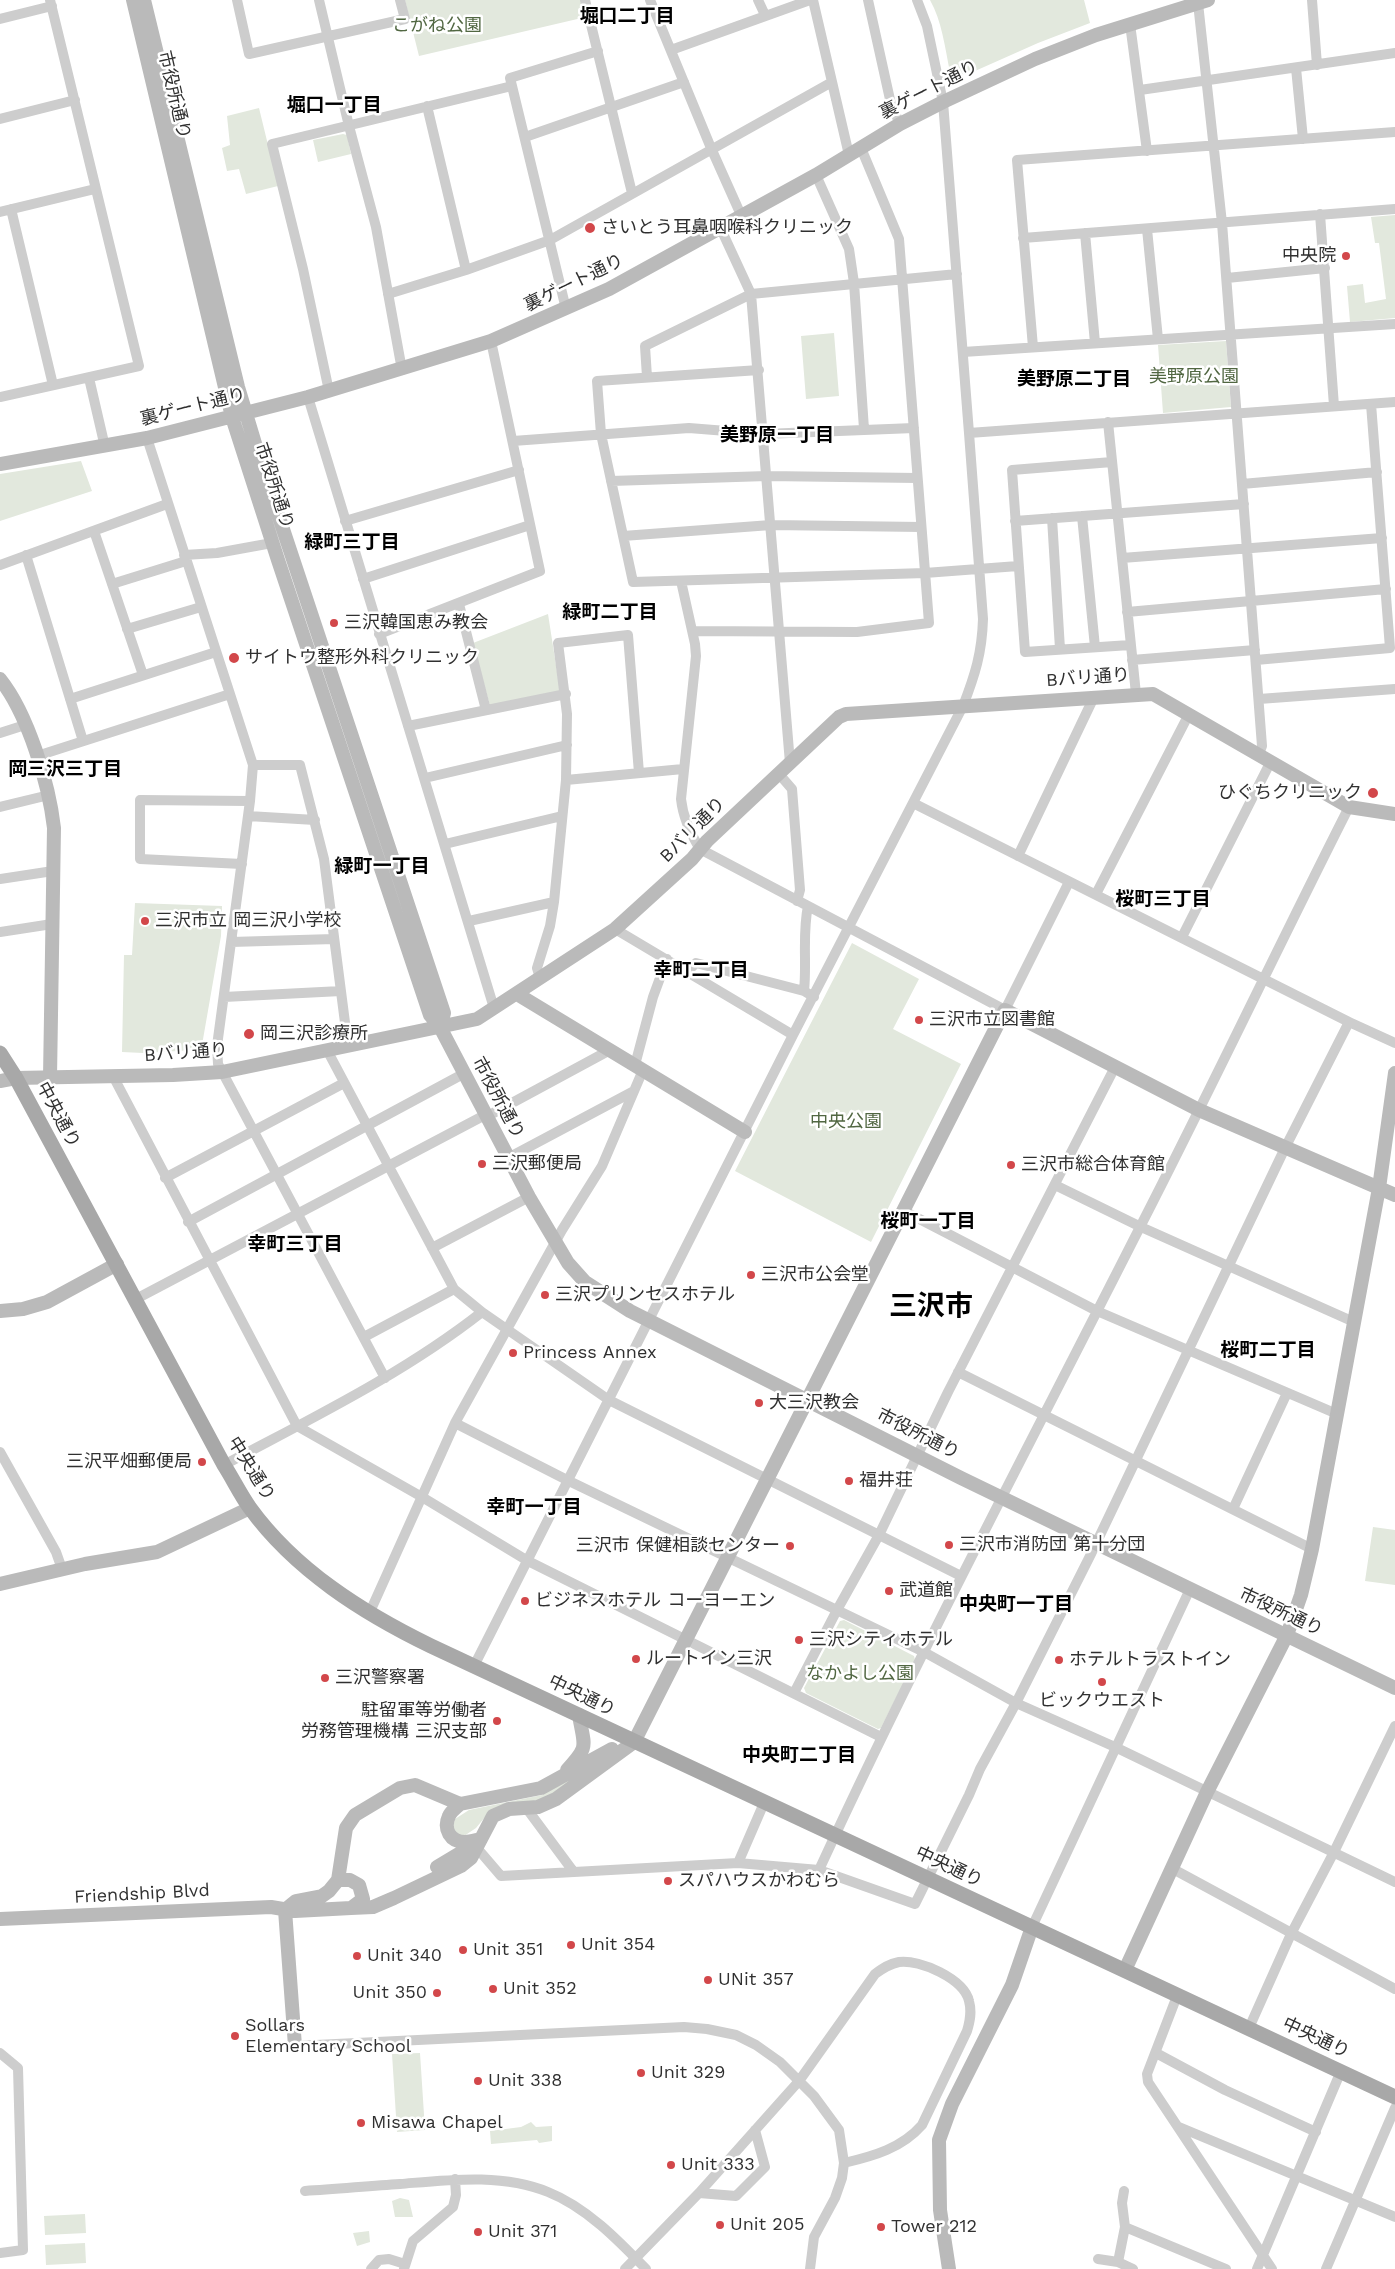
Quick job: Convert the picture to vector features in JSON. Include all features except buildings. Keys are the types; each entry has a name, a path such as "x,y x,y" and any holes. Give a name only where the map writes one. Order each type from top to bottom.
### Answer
{"main road":[{"name":"中央通り","path":"0,1053 16,1078 224,1465 250,1508 292,1554 320,1579 369,1614 423,1642 764,1803 1032,1926 1177,1996 1395,2096"}],"street":[{"name":"市役所通り","path":"133,0 272,543 430,1015 440,1027 529,1197 568,1263 585,1282 610,1299 650,1320 1002,1497 1395,1688"},
{"name":"市役所通り","path":"144,0 239,415 291,557 444,1013 440,1027"},
{"path":"237,0 250,54 405,19 400,0"},
{"path":"319,0 349,126 376,227 402,370"},
{"path":"585,0 632,193"},
{"path":"650,0 711,148 741,215"},
{"path":"758,0 765,15"},
{"path":"671,50 810,0"},
{"path":"692,631 857,632 929,623 900,239 855,151 832,82 813,0"},
{"path":"868,0 891,104 900,124"},
{"path":"474,1666 746,1132 793,1035 850,928 963,706 978,667 983,642 983,619 943,102 927,26 916,0"},
{"path":"1312,0 1317,65"},
{"name":"裏ゲート通り","path":"0,464 105,447 239,415 402,370 491,341 609,289 816,174 900,124 943,102 1036,59 1130,24 1203,1"},
{"path":"1182,937 1265,758 1262,746 1227,278 1208,81 1203,1"},
{"path":"0,19 51,3 139,366 0,397"},
{"path":"1130,24 1147,151"},
{"path":"566,309 510,78 598,51"},
{"path":"1140,90 1395,53"},
{"path":"1296,68 1303,139"},
{"path":"525,137 684,82"},
{"path":"388,294 466,270 550,240 711,148 832,82"},
{"path":"329,391 303,269 272,144 512,86"},
{"path":"0,119 75,100"},
{"path":"427,106 466,270"},
{"path":"1032,347 1017,160 1395,132"},
{"path":"816,174 849,248 854,283 864,429"},
{"path":"0,212 95,189"},
{"path":"1023,238 1395,208"},
{"path":"11,209 53,385"},
{"path":"1320,214 1330,328 1334,406"},
{"path":"720,227 752,294 790,763"},
{"path":"1147,229 1158,339"},
{"path":"1085,234 1095,343"},
{"path":"1227,278 1325,268"},
{"path":"647,377 645,346 752,294 957,274"},
{"path":"963,352 1395,324"},
{"path":"379,634 540,571 491,341"},
{"path":"759,370 598,381 601,434 633,582 925,573 1018,566"},
{"path":"89,378 105,447"},
{"path":"308,396 494,1008"},
{"path":"969,433 1395,402"},
{"path":"1132,660 1390,648 1371,404"},
{"path":"1108,422 1136,694"},
{"path":"513,441 689,428 764,434 914,428"},
{"path":"147,438 252,765 250,801 218,1046 218,1064 385,1378"},
{"path":"1112,462 1012,470 1025,652 1130,644"},
{"path":"345,521 518,470"},
{"path":"1242,484 1377,472"},
{"path":"611,481 767,476 918,478"},
{"path":"0,565 167,504"},
{"path":"1015,521 1244,504"},
{"path":"1082,516 1095,647"},
{"path":"1052,518 1060,649"},
{"path":"363,579 530,525"},
{"path":"623,536 770,525 921,526"},
{"path":"94,531 143,675"},
{"path":"1122,558 1382,538"},
{"path":"112,584 185,558 272,543"},
{"path":"26,556 83,741"},
{"path":"681,581 696,656 683,769 683,814 700,849 796,901 1199,1110 1395,1195"},
{"path":"1128,612 1386,589"},
{"path":"459,604 486,710"},
{"path":"127,629 201,608"},
{"path":"540,978 537,968 550,926 554,902 566,780 566,694 558,643 628,635 639,773"},
{"path":"70,699 216,652"},
{"path":"0,679 15,701 37,756 49,795 54,828 50,1077"},
{"path":"1259,699 1395,689"},
{"path":"37,756 230,694"},
{"path":"408,726 566,694"},
{"name":"Bバリ通り","path":"0,1080 222,1072 477,1019 615,929 839,717 846,714 1153,694 1349,807 1395,814"},
{"path":"1018,856 1094,697"},
{"path":"1096,894 1189,714"},
{"path":"0,733 25,725"},
{"path":"425,778 567,745"},
{"path":"252,765 300,765 324,859 348,1046"},
{"path":"566,780 683,769"},
{"path":"779,774 792,789 800,890 796,901"},
{"path":"0,807 49,795"},
{"path":"242,864 140,859 140,800 250,801"},
{"path":"913,803 1395,1043"},
{"path":"819,1870 881,1737 961,1576 1141,1227 1349,807"},
{"path":"248,816 315,820"},
{"path":"445,844 562,816"},
{"path":"0,879 53,871"},
{"path":"573,1871 527,1809 538,1807 556,1799 634,1742 1069,882"},
{"path":"469,921 554,902"},
{"path":"804,991 806,966 805,920 808,906"},
{"path":"0,932 52,924"},
{"path":"615,929 793,1035"},
{"path":"231,942 334,939"},
{"path":"369,1614 455,1423 602,1166 634,1091 653,997 667,959"},
{"path":"687,972 696,963 804,991 814,997"},
{"path":"224,997 341,991"},
{"path":"517,994 746,1132"},
{"path":"634,1742 611,1749 541,1788 460,1804 449,1814 446,1825 448,1834 455,1840 479,1844 501,1876 738,1863 819,1870 916,1904 980,1769 1016,1703 1096,1543 1285,1148 1350,1022"},
{"path":"327,1050 454,1289 507,1330 609,1400 961,1576"},
{"path":"136,1299 610,1050"},
{"path":"794,1693 879,1535 958,1372 1115,1067"},
{"path":"1125,1970 1208,1792 1286,1635 1301,1595 1312,1549 1379,1188 1395,1073"},
{"path":"188,1222 463,1074"},
{"path":"112,1076 208,1261 297,1426 422,1497 528,1562 881,1737"},
{"path":"165,1178 344,1083"},
{"path":"508,1158 634,1091"},
{"path":"1055,1185 1141,1227 1354,1322"},
{"path":"432,1248 529,1197"},
{"path":"904,1211 1097,1311 1337,1414"},
{"path":"0,1311 24,1309 47,1302 117,1264"},
{"path":"364,1337 454,1289"},
{"path":"224,1465 385,1378 438,1345 482,1312"},
{"path":"958,1372 1312,1549"},
{"path":"1233,1509 1287,1394"},
{"path":"455,1423 924,1652 1016,1703 1115,1747 1395,1882"},
{"path":"0,1452 56,1552 62,1569"},
{"path":"0,1584 62,1569 157,1552 250,1508"},
{"path":"949,2269 940,2210 939,2140 952,2104 1012,1985 1032,1926 1190,1589"},
{"path":"560,1778 580,1756 584,1747 579,1715"},
{"path":"1249,2028 1291,1934 1334,1852 1395,1726"},
{"path":"460,1804 415,1785 400,1788 388,1794 355,1815 346,1828 338,1880 322,1896 296,1901 285,1910 295,2046 684,2027 708,2029 736,2035 756,2045 780,2062 814,2096 839,2130 844,2163 842,2178 835,2198 814,2237 810,2269"},
{"path":"738,1863 764,1803"},
{"name":"Friendship Blvd","path":"0,1919 271,1907 295,1912 355,1905 373,1907 461,1866 471,1858 493,1816 509,1809 527,1809"},
{"path":"355,1905 371,1900 449,1861 462,1852"},
{"path":"1173,1869 1291,1934 1395,1988"},
{"path":"338,1880 350,1880 359,1885 363,1899 355,1905"},
{"path":"625,2269 699,2193 799,2081 875,1974 886,1966 906,1962 919,1964 952,1979 962,1988 969,2000 971,2016 968,2031 922,2125 911,2138 898,2146 844,2163"},
{"path":"1177,1996 1148,2074 1148,2082 1272,2269"},
{"path":"0,2053 18,2068 23,2250 0,2253"},
{"path":"1156,2053 1225,2090 1316,2132"},
{"path":"1257,2269 1341,2071"},
{"path":"1326,2269 1395,2108"},
{"path":"1179,2127 1395,2217"},
{"path":"699,2193 736,2196 764,2167 755,2130"},
{"path":"305,2191 455,2179 502,2181 547,2191 591,2217 646,2269"},
{"path":"371,2269 379,2260 389,2259 404,2267 413,2241 453,2207 456,2195 455,2179"},
{"path":"1118,2262 1125,2227 1122,2203 1124,2191"},
{"path":"1125,2227 1226,2269"},
{"path":"1098,2259 1118,2262 1133,2269"}],"green space":[{"name":"こがね公園","path":"405,0 581,0 586,17 419,56"},
{"path":"930,0 1084,0 1090,23 1038,43 966,75 950,72 940,26"},
{"path":"259,108 278,186 246,194 239,169 227,171 222,148 230,145 227,116"},
{"path":"343,134 347,135 351,154 318,162 313,140"},
{"path":"1395,215 1395,318 1350,322 1347,286 1363,284 1365,303 1386,299 1379,243 1375,243 1371,217"},
{"path":"834,333 839,396 806,399 801,336"},
{"name":"美野原公園","path":"1226,341 1231,407 1163,413 1158,345"},
{"path":"81,461 92,491 0,521 0,474"},
{"path":"548,614 560,691 490,706 473,643"},
{"path":"135,903 222,906 221,936 202,1045 196,1050 143,1053 122,1052 124,955 132,955"},
{"name":"中央公園","path":"852,943 919,979 893,1029 961,1064 871,1242 735,1171"},
{"path":"1373,1527 1395,1530 1395,1585 1365,1581"},
{"name":"なかよし公園","path":"844,1620 914,1656 915,1660 881,1728 878,1729 806,1693 804,1688 840,1621"},
{"path":"602,1757 542,1802 490,1811 476,1828 464,1836 458,1835 453,1827 455,1819 469,1810 542,1795"},
{"path":"420,2053 425,2130 397,2132 392,2054"},
{"path":"531,2122 536,2127 552,2126 552,2141 539,2143 537,2140 491,2144 490,2131 521,2127"},
{"path":"400,2198 409,2200 413,2217 395,2217 392,2201"},
{"path":"85,2214 86,2233 45,2235 44,2216"},
{"path":"369,2231 370,2242 357,2246 353,2233"},
{"path":"85,2243 86,2263 46,2265 45,2245"}],"place":[{"name":"さいとう耳鼻咽喉科クリニック","path":"590,228"},
{"name":"中央院","path":"1346,256"},
{"name":"三沢韓国恵み教会","path":"334,623"},
{"name":"サイトウ整形外科クリニック","path":"234,658"},
{"name":"ひぐちクリニック","path":"1373,793"},
{"name":"三沢市立 岡三沢小学校","path":"145,921"},
{"name":"三沢市立図書館","path":"919,1020"},
{"name":"岡三沢診療所","path":"249,1034"},
{"name":"三沢郵便局","path":"482,1164"},
{"name":"三沢市総合体育館","path":"1011,1165"},
{"name":"三沢市公会堂","path":"751,1275"},
{"name":"三沢プリンセスホテル","path":"545,1295"},
{"name":"Princess Annex","path":"513,1353"},
{"name":"大三沢教会","path":"759,1403"},
{"name":"三沢平畑郵便局","path":"202,1462"},
{"name":"福井荘","path":"849,1481"},
{"name":"三沢市消防団 第十分団","path":"949,1545"},
{"name":"三沢市 保健相談センター","path":"790,1546"},
{"name":"武道館","path":"889,1591"},
{"name":"ビジネスホテル コーヨーエン","path":"525,1601"},
{"name":"三沢シティホテル","path":"799,1640"},
{"name":"ルートイン三沢","path":"636,1659"},
{"name":"ホテルトラストイン","path":"1059,1660"},
{"name":"三沢警察署","path":"325,1678"},
{"name":"ビックウエスト","path":"1102,1682"},
{"name":"駐留軍等労働者 労務管理機構 三沢支部","path":"497,1721"},
{"name":"スパハウスかわむら","path":"668,1881"},
{"name":"Unit 354","path":"571,1945"},
{"name":"Unit 351","path":"463,1950"},
{"name":"Unit 340","path":"357,1956"},
{"name":"UNit 357","path":"708,1980"},
{"name":"Unit 352","path":"493,1989"},
{"name":"Unit 350","path":"437,1993"},
{"name":"Sollars Elementary School","path":"235,2036"},
{"name":"Unit 329","path":"641,2073"},
{"name":"Unit 338","path":"478,2081"},
{"name":"Misawa Chapel","path":"361,2123"},
{"name":"Unit 333","path":"671,2165"},
{"name":"Unit 205","path":"720,2225"},
{"name":"Tower 212","path":"881,2227"},
{"name":"Unit 371","path":"478,2232"}],"district":[{"name":"堀口二丁目","path":"627,16"},
{"name":"堀口一丁目","path":"334,105"},
{"name":"美野原二丁目","path":"1074,379"},
{"name":"美野原一丁目","path":"777,435"},
{"name":"緑町三丁目","path":"352,542"},
{"name":"緑町二丁目","path":"610,612"},
{"name":"岡三沢三丁目","path":"65,769"},
{"name":"緑町一丁目","path":"382,866"},
{"name":"桜町三丁目","path":"1163,899"},
{"name":"幸町二丁目","path":"701,970"},
{"name":"桜町一丁目","path":"928,1221"},
{"name":"幸町三丁目","path":"295,1244"},
{"name":"三沢市","path":"931,1307"},
{"name":"桜町二丁目","path":"1268,1350"},
{"name":"幸町一丁目","path":"534,1507"},
{"name":"中央町一丁目","path":"1016,1604"},
{"name":"中央町二丁目","path":"799,1755"}]}
